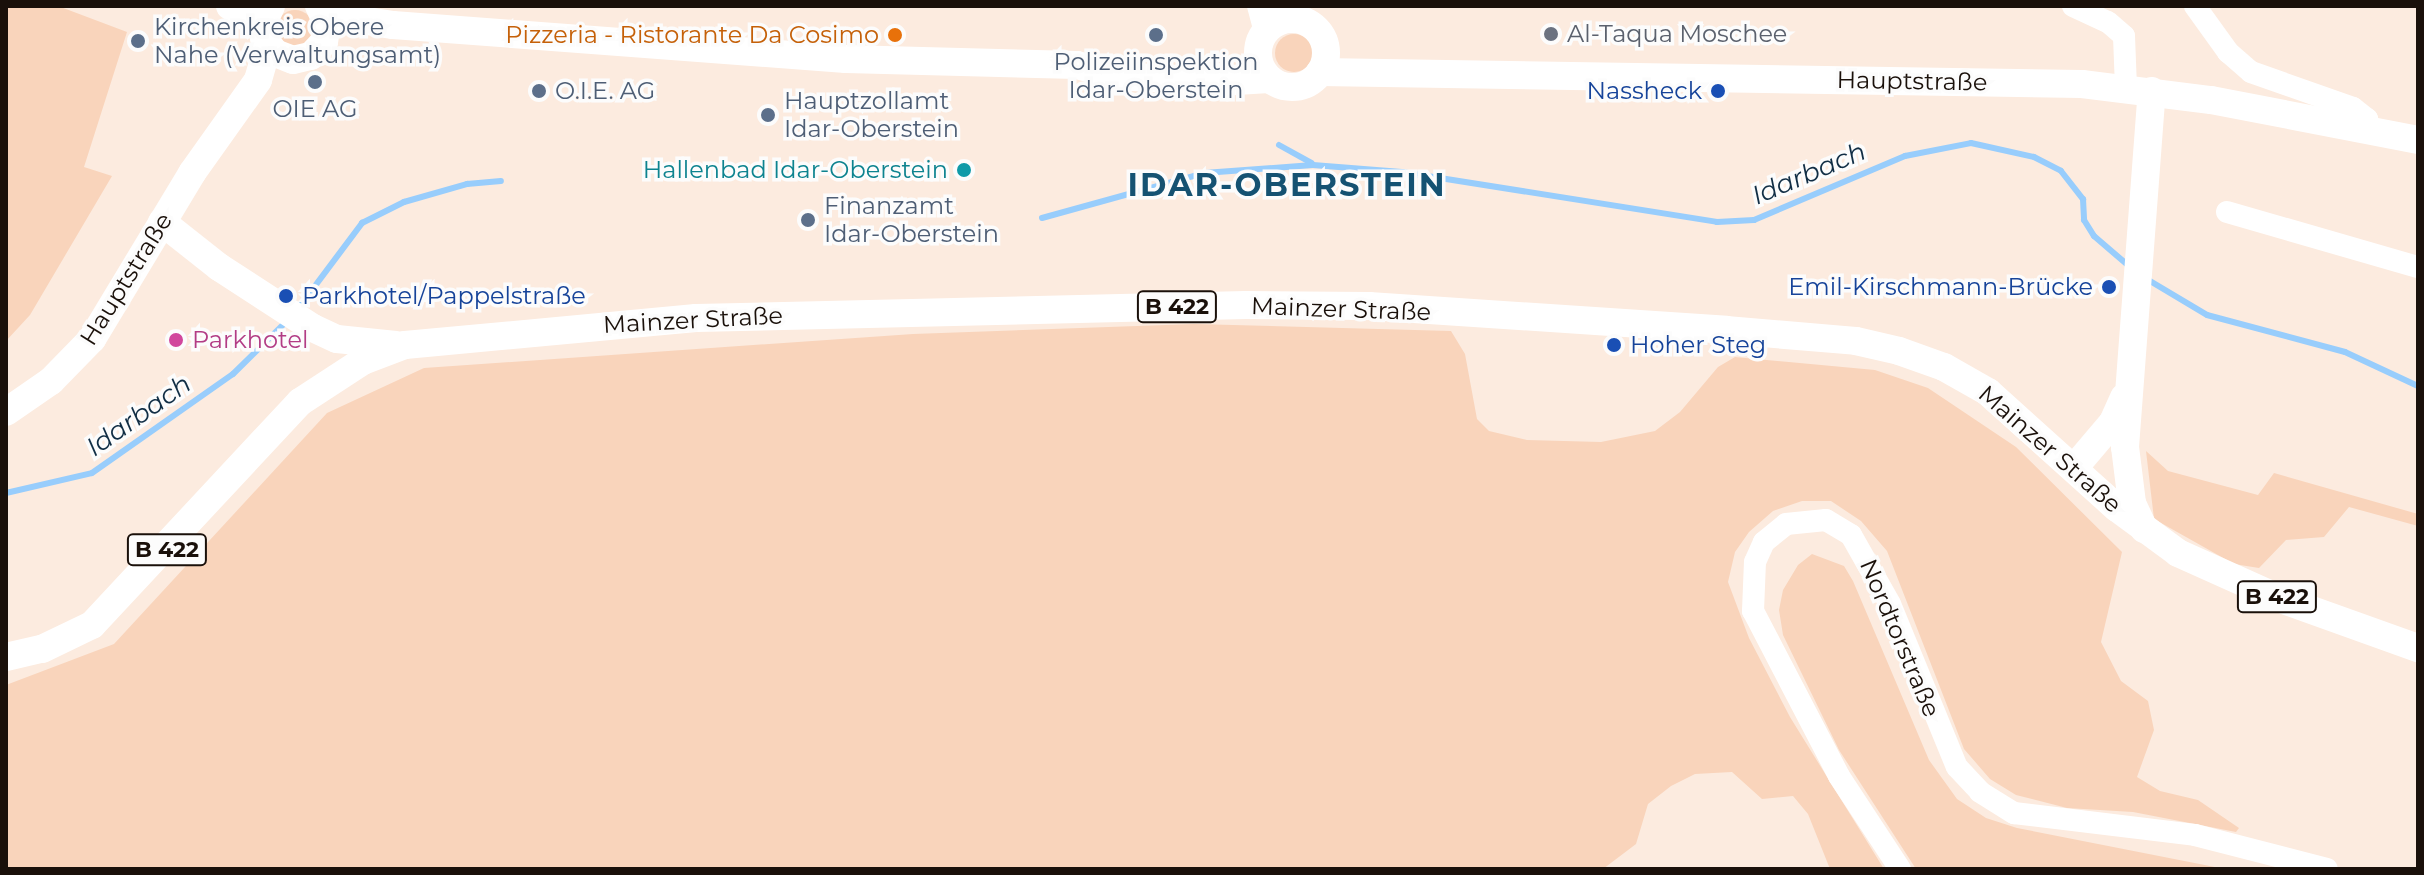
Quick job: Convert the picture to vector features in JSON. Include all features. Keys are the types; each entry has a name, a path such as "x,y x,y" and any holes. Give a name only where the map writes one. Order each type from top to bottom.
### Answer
{"main road":[{"path":"230,6 267,27 279,56 310,53 393,25"},
{"path":"310,53 327,28 321,10"},
{"path":"321,10 393,25 846,59 1077,65 1117,76 1183,79 1269,79 1296,87 1320,72 1325,44 1312,26 1284,13 1260,31 1237,65 1183,79"},
{"name":"Hauptstraße","path":"6,412 51,381 92,339 162,222 263,72 267,27"},
{"path":"1260,31 1269,79"},
{"name":"Hauptstraße","path":"1325,44 1402,72"},
{"name":"Hauptstraße","path":"227,127 264,98 310,53"},
{"name":"Hauptstraße","path":"1320,72 1352,76 1402,72 2139,89 2418,140"},
{"path":"2139,89 2145,166 2127,385 2125,447 2132,503 2144,530"},
{"name":"B 422","path":"162,222 291,314 337,339 405,345"},
{"name":"Mainzer Straße","path":"6,657 68,639 109,611 300,402 363,361 405,345 696,318 1246,305 1369,306 1768,333 1876,345 1944,367 2002,403 2144,530 2202,566 2418,648"},
{"name":"B 422","path":"300,402 337,339"},
{"path":"2074,468 2113,422 2127,385"},
{"path":"2074,468 2103,469 2125,447"}],"street":[{"path":"2073,6 2108,22 2124,36 2139,89"},
{"path":"2195,6 2228,52 2251,72 2353,108 2367,119 2367,132"},
{"path":"2227,212 2418,267"},
{"name":"Nordtorstraße","path":"1900,869 1839,776 1753,611 1755,562 1764,542 1786,524 1826,520 1851,535 1890,604 1957,767 1980,792 2014,813 2195,835 2327,869"}],"shaded area":[{"path":"6,6 58,6 127,32 84,167 112,176 30,315 6,341"},
{"path":"295,10 308,16 314,29 308,42 295,48 282,42 276,29 282,16"},
{"path":"1294,34 1307,40 1313,53 1307,66 1294,72 1281,66 1275,53 1281,40"},
{"path":"1194,324 1451,331 1465,354 1477,419 1489,431 1527,440 1601,442 1655,431 1680,412 1718,367 1735,357 1875,370 1928,388 2016,447 2122,552 2101,642 2121,681 2148,701 2154,730 2137,777 2160,791 2198,800 2239,828 2236,832 2133,812 2067,808 2016,795 1990,779 1964,749 1887,551 1861,521 1831,501 1802,501 1773,511 1749,532 1735,552 1728,582 1749,638 1790,717 1884,869 1830,869 1808,814 1793,796 1762,799 1732,772 1695,774 1671,786 1648,804 1636,844 1603,869 6,869 6,685 114,644 327,413 424,368 913,334"},
{"path":"2146,451 2168,471 2258,495 2274,473 2418,514 2418,526 2349,507 2324,537 2286,540 2259,568 2234,564 2154,519"},
{"path":"1812,554 1844,566 1853,581 1929,760 1957,799 1986,818 2017,828 2225,869 1916,869 1839,750 1783,635 1779,610 1783,590 1798,565"}],"waterway":[{"name":"Idarbach","path":"1042,218 1204,173 1313,165 1402,172 1717,222 1754,220 1905,156 1971,143 2034,157 2061,171 2083,199 2084,220 2094,236 2130,267"},
{"path":"1279,145 1311,163"},
{"name":"Idarbach","path":"297,310 362,223 404,202 467,184 501,181"},
{"name":"Idarbach","path":"2145,278 2207,315 2345,352 2418,386"},
{"name":"Idarbach","path":"6,493 92,473 233,374 287,321"}],"place":[{"name":"Al-Taqua Moschee","path":"1551,34"},
{"name":"Pizzeria - Ristorante Da Cosimo","path":"895,35"},
{"name":"Polizeiinspektion Idar-Oberstein","path":"1156,35"},
{"name":"Kirchenkreis Obere Nahe (Verwaltungsamt)","path":"138,41"},
{"name":"OIE AG","path":"315,82"},
{"name":"O.I.E. AG","path":"539,91"},
{"name":"Nassheck","path":"1718,91"},
{"name":"Hauptzollamt Idar-Oberstein","path":"768,115"},
{"name":"Hallenbad Idar-Oberstein","path":"964,170"},
{"name":"Finanzamt Idar-Oberstein","path":"808,220"},
{"name":"Emil-Kirschmann-Brücke","path":"2109,287"},
{"name":"Parkhotel/Pappelstraße","path":"286,296"},
{"name":"Parkhotel","path":"176,340"},
{"name":"Hoher Steg","path":"1614,345"}],"district":[{"name":"IDAR-OBERSTEIN","path":"1287,185"}]}
